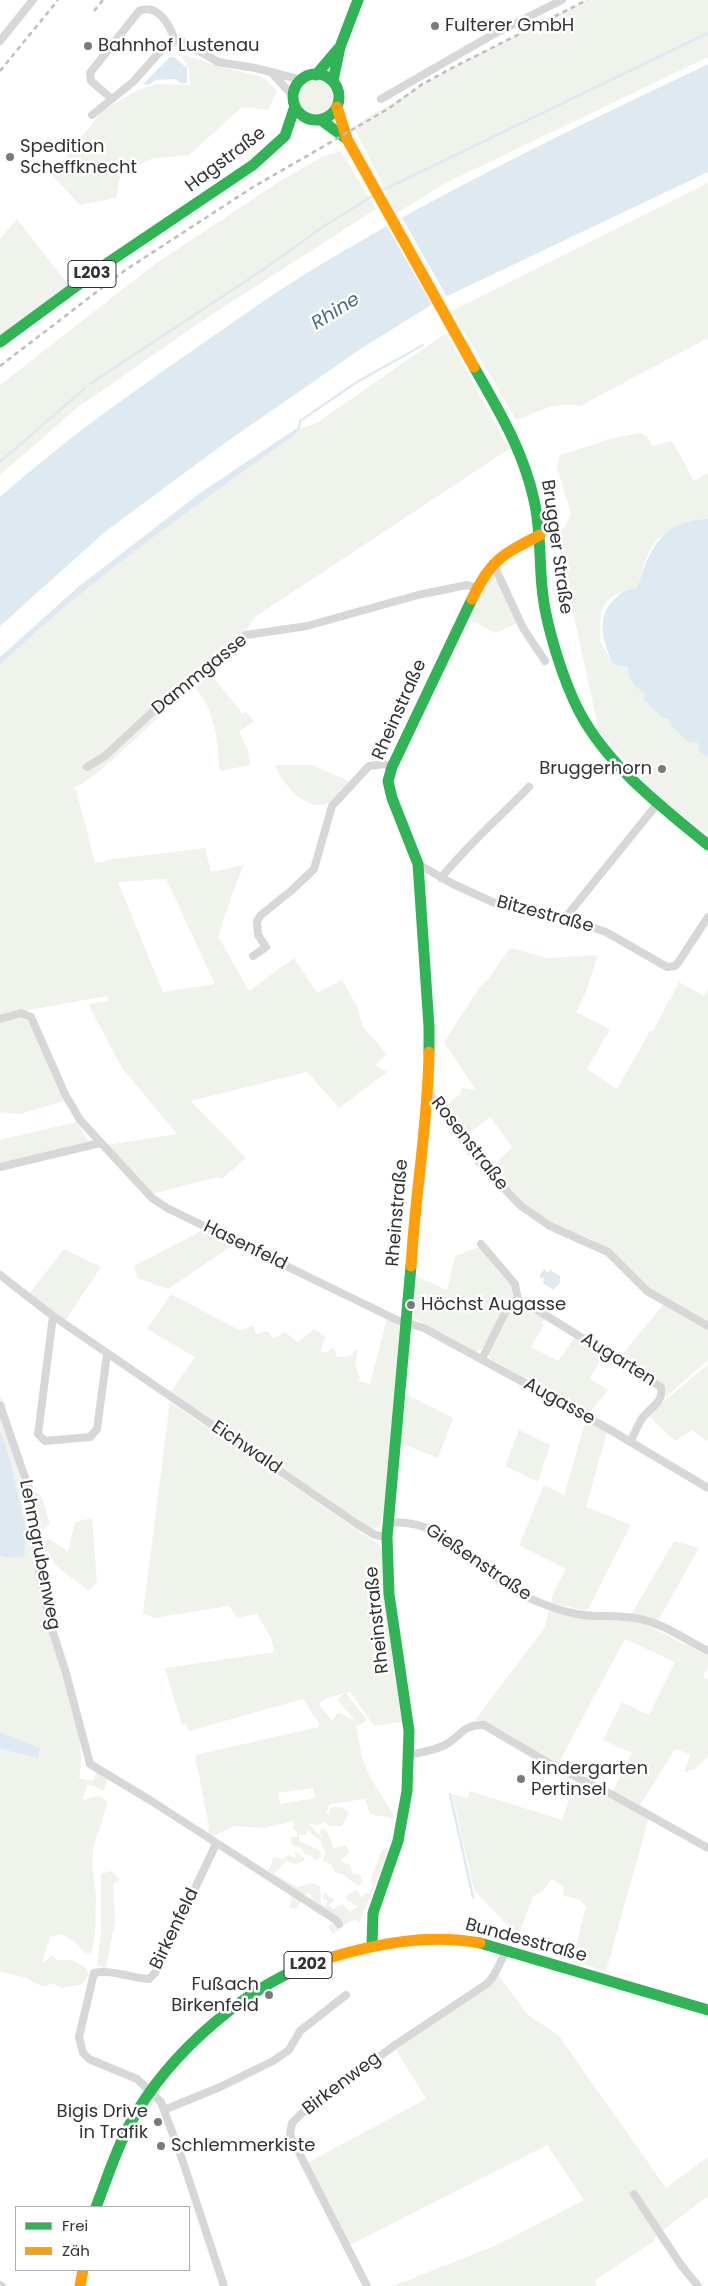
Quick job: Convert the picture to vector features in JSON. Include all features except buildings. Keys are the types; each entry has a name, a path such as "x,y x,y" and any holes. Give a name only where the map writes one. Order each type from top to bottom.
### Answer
{"main road":[{"path":"333,81 340,47 358,0"},
{"path":"302,80 316,75 340,47"},
{"path":"316,75 333,81 339,93 337,106 347,139"},
{"name":"Hagstraße","path":"285,136 295,90 302,80"},
{"path":"294,101 304,117 315,120 347,139"},
{"name":"Hagstraße","path":"0,342 109,262 253,165 285,136 315,120 334,113 337,106"},
{"name":"Brugger Straße","path":"347,139 516,441 532,487 540,535 542,584 546,615 572,696 581,714 605,749 625,771 658,803 708,845"},
{"name":"Rheinstraße","path":"372,1945 373,1913 398,1841 404,1816 409,1754 409,1731 389,1594 387,1537 407,1322 414,1211 428,1092 429,1027 418,864 392,798 388,781 392,767 476,588 493,563 508,550 540,535"},
{"name":"Bundesstraße","path":"96,2206 120,2145 133,2118 150,2092 176,2059 200,2035 243,2000 303,1967 352,1949 403,1939 467,1941 708,2010"},
{"path":"80,2286 82,2271"}],"street":[{"path":"0,41 33,0"},
{"path":"381,99 492,35 562,0"},
{"path":"112,98 91,81 90,73 139,11 145,8 153,10 163,18 175,41"},
{"path":"92,115 133,82 165,46 175,41 186,43 218,62 302,80"},
{"path":"270,72 278,78 294,101"},
{"path":"493,563 524,628 545,661"},
{"name":"Dammgasse","path":"87,767 105,756 161,704 246,635 253,632 308,626 418,595 467,586 476,588"},
{"path":"253,956 266,946 258,935 257,921 261,915 314,869 328,814 338,799 369,766 384,764 392,767"},
{"path":"441,878 462,851 486,831 529,787"},
{"path":"565,918 658,803"},
{"name":"Bitzestraße","path":"418,864 473,895 497,904 565,918 618,937 667,967 678,964 708,917"},
{"name":"Hasenfeld","path":"0,1019 21,1014 31,1017 65,1094 80,1120 152,1198 168,1208 397,1320 407,1322"},
{"name":"Rosenstraße","path":"428,1092 478,1161 521,1206 550,1226 608,1252 647,1291 708,1326"},
{"path":"0,1167 100,1143"},
{"path":"481,1244 515,1284 518,1300 510,1304 482,1359"},
{"name":"Eichwald","path":"0,1275 53,1316 107,1354 357,1524 375,1535 387,1537"},
{"name":"Augarten","path":"518,1300 661,1387 661,1398 642,1418 630,1442"},
{"path":"53,1316 38,1434 45,1441 90,1437 97,1429 107,1354"},
{"name":"Augasse","path":"407,1322 424,1328 482,1359 708,1488"},
{"name":"Lehmgrubenweg","path":"0,1405 30,1492 39,1571 49,1620 66,1672 90,1764 154,1802 216,1844"},
{"name":"Gießenstraße","path":"389,1523 418,1524 431,1529 453,1543 504,1584 543,1605 583,1615 628,1617 647,1621 708,1651"},
{"path":"409,1754 446,1745 467,1727 473,1724 484,1725 552,1765 614,1795 708,1848"},
{"path":"216,1844 336,1920 339,1924"},
{"name":"Birkenfeld","path":"150,2092 137,2080 95,2062 83,2053 79,2037 91,1978 94,1973 102,1971 133,1978 149,1979 155,1973 216,1844"},
{"name":"Birkenweg","path":"368,2286 327,2205 300,2157 290,2135 292,2123 301,2114 395,2045 488,1983 506,1951"},
{"path":"164,2110 220,2087 289,2050 300,2031 346,1994"},
{"path":"150,2092 161,2102 224,2286"},
{"path":"634,2194 681,2265 698,2286"}],"shaded area":[{"path":"587,0 708,0 708,57 446,183 397,213 353,126 450,69"},
{"path":"180,54 263,77 277,91 268,110 242,107 189,155 151,159 120,176 116,198 80,205 52,175 102,111 138,90 157,84 190,85 189,69"},
{"path":"316,80 328,85 333,97 328,109 316,114 304,109 299,97 304,85"},
{"path":"341,151 376,209 199,323 77,408 0,475 0,385 155,264 280,181 324,156"},
{"path":"708,183 708,338 580,406 556,406 540,410 516,420 452,311"},
{"path":"17,219 69,286 0,339 0,239"},
{"path":"446,333 509,449 255,617 245,632 207,670 243,714 246,712 254,721 239,732 248,750 250,765 220,771 211,715 193,684 115,758 83,783 73,788 76,789 95,863 105,862 105,860 205,848 211,872 244,865 218,936 249,991 294,958 317,993 342,980 357,1006 363,1027 387,1054 375,1065 387,1072 339,1108 307,1072 191,1101 246,1158 222,1179 217,1177 152,1194 107,1145 177,1134 122,1068 88,1004 108,1001 107,996 0,1015 0,665 34,633 105,573 300,429 318,422","holes":["166,879 215,984 163,992 118,882"]},
{"path":"641,433 648,438 653,446 672,441 694,481 708,473 708,519 681,527 657,540 647,556 637,588 625,590 606,602 601,612 600,641 613,664 629,669 628,672 633,683 645,693 643,699 661,717 669,719 670,725 690,742 697,742 699,744 698,750 708,758 708,834 667,804 599,732 556,533 564,528 571,514 557,467 560,455 617,437"},
{"path":"491,575 495,576 518,623 495,633 466,618"},
{"path":"275,765 313,765 350,782 330,802 319,805 311,804 295,794 283,780"},
{"path":"510,948 547,958 598,955 585,995 576,1012 610,1029 587,1069 617,1089 650,1031 653,1031 679,982 704,996 708,989 708,1322 655,1292 600,1244 559,1227 527,1207 489,1171 512,1147 490,1117 464,1137 443,1108 460,1094 462,1088 476,1090 444,1042 481,985 486,982"},
{"path":"21,1017 31,1023 64,1101 20,1114 0,1112 0,1020"},
{"path":"76,1122 89,1141 0,1164 0,1140"},
{"path":"203,1230 233,1245 168,1289 137,1278 134,1266"},
{"path":"479,1247 509,1282 512,1295 485,1347 476,1352 414,1318 415,1296 412,1296 415,1276 447,1290 455,1256"},
{"path":"64,1249 101,1267 65,1321 29,1294"},
{"path":"171,1294 241,1331 253,1325 256,1334 268,1331 273,1339 285,1332 298,1342 314,1329 326,1337 320,1351 326,1353 333,1347 337,1357 350,1356 358,1348 355,1365 360,1378 357,1380 370,1384 387,1318 401,1326 385,1507 380,1526 374,1529 368,1528 170,1393 195,1357 147,1329"},
{"path":"519,1304 524,1305 545,1319 541,1323 544,1325 531,1347 558,1361 574,1338 604,1354 590,1379 608,1390 588,1415 490,1359 489,1354 510,1312 513,1307"},
{"path":"663,1305 708,1331 708,1360 666,1397 664,1384 620,1357"},
{"path":"708,1364 708,1442 692,1430 675,1441 648,1415"},
{"path":"407,1395 453,1418 438,1458 400,1443 404,1397"},
{"path":"0,1396 6,1405 2,1417 23,1487 41,1495 50,1524 32,1537 37,1545 50,1539 68,1552 75,1522 92,1518 97,1582 89,1591 56,1566 48,1551 41,1560 35,1563 45,1619 77,1721 81,1761 79,1778 93,1781 98,1768 108,1776 104,1791 88,1784 82,1800 99,1796 108,1802 94,1844 92,1863 96,1895 95,1935 91,1954 86,1954 74,1941 61,1934 50,1937 43,1959 44,1963 51,1955 57,1960 72,1960 85,1967 89,1975 82,1984 62,1988 53,1983 45,1987 27,1978 0,1972 0,1749 38,1758 40,1749 0,1732 0,1556 10,1558 26,1528 10,1459 0,1430"},
{"path":"170,1402 378,1544 382,1550 388,1629 402,1722 374,1726 350,1692 346,1693 367,1720 359,1726 356,1724 362,1757 370,1777 396,1819 370,1814 365,1799 330,1804 326,1813 329,1813 331,1807 340,1807 349,1812 343,1825 339,1827 333,1825 332,1827 324,1822 318,1825 309,1824 322,1838 320,1832 322,1828 327,1831 334,1848 346,1845 349,1852 340,1861 350,1865 353,1874 360,1875 363,1882 358,1886 342,1874 335,1873 331,1864 323,1861 326,1851 322,1848 321,1841 307,1830 307,1835 299,1835 299,1841 319,1850 322,1857 315,1860 305,1854 301,1848 292,1845 290,1837 297,1837 297,1832 293,1828 294,1821 263,1828 234,1826 211,1837 208,1831 209,1826 195,1755 319,1727 319,1724 303,1699 189,1731 186,1724 182,1725 165,1668 274,1652 272,1640 257,1614 237,1618 229,1606 154,1618 143,1613","holes":["345,1693 337,1699 355,1721 338,1712 332,1721 319,1704 326,1698","313,1788 315,1798 280,1804 278,1793"]},
{"path":"586,1419 607,1432 586,1507 631,1525 587,1611 552,1603 552,1595 566,1569 519,1545 544,1485 564,1495"},
{"path":"519,1430 550,1445 538,1482 505,1466"},
{"path":"674,1541 699,1548 658,1621 647,1616 631,1615"},
{"path":"549,1610 643,1623 708,1656 708,1666 703,1676 708,1680 708,1756 696,1768 684,1773 690,1754 675,1749 640,1805 613,1790 632,1753 603,1740 622,1702 649,1715 675,1662 625,1639 558,1764 493,1726 475,1720 544,1629"},
{"path":"576,1780 649,1817 606,1971 572,1961 586,1907 580,1900 564,1896 563,1886 552,1879 542,1892 533,1896 518,1936 474,1890 452,1794 467,1798 470,1791 562,1820"},
{"path":"389,1847 359,1923 356,1920 349,1922 333,1934 328,1927 337,1917 321,1906 312,1903 311,1895 307,1893 296,1909 289,1908 293,1887 287,1887 268,1871 274,1857 283,1859 289,1855 296,1858 294,1851 305,1858 303,1861 296,1864 286,1861 274,1874 298,1887 311,1883 320,1886 321,1904 325,1906 328,1901 323,1898 324,1893 334,1899 334,1902 328,1905 333,1909 343,1904 349,1912 358,1907 346,1899 348,1894 357,1890 362,1898 365,1893 370,1893 373,1885 370,1882 382,1850"},
{"path":"111,1871 120,1879 113,1884 115,1921 106,1968 97,1966 101,1932 101,1874"},
{"path":"498,1974 527,2014 559,2036 666,2188 708,2157 708,2196 662,2231 634,2190 631,2192 657,2234 654,2241 594,2281 597,2286 393,2286 499,2244 584,2200 547,2145 350,2245 307,2163 426,2099 395,2048"}],"water":[{"path":"170,57 174,57 187,68 187,83 182,84 175,79 156,80 148,85 143,84"},
{"name":"Rhine","path":"708,64 708,172 439,300 362,348 225,443 106,531 0,626 0,497 47,457 120,401 251,310 356,244 505,163"},
{"path":"297,428 300,429 293,436 142,545 34,633 0,665 0,657 78,587 200,493"},
{"path":"708,519 708,758 698,750 699,745 697,742 690,743 670,725 669,719 661,717 643,699 645,693 633,683 629,676 628,668 613,664 606,647 603,620 610,604 620,594 637,588 647,560 660,539 668,531 692,521"},
{"path":"545,1269 547,1273 550,1270 560,1276 560,1283 553,1290 543,1283 544,1278 540,1278 540,1274"},
{"path":"0,1430 10,1459 26,1528 24,1557 9,1558 0,1556"},
{"path":"0,1732 40,1748 38,1758 0,1749"}],"pier":[{"path":"401,216 448,299 433,307 386,225"}],"waterway":[{"path":"381,191 708,33"},
{"path":"90,384 264,269 321,228 374,195"},
{"path":"299,428 300,421 357,382 423,345"},
{"path":"0,462 84,389"},
{"path":"402,1434 407,1401"},
{"path":"450,1794 473,1897"}],"railway":[{"path":"0,71 58,0"},
{"path":"94,11 103,0"},
{"path":"0,366 124,271 253,187 388,109 421,85 587,0"}],"traffic: fast":[{"path":"333,81 340,47 358,0"},
{"path":"316,75 338,49"},
{"path":"316,74 329,78 335,84 339,97 335,110 329,116 316,120 303,116 297,110 293,97 297,84 303,78 316,74"},
{"path":"0,342 109,262 253,165 285,136 295,106"},
{"path":"321,120 347,139"},
{"path":"474,367 509,431 524,464 538,522 542,587 547,617 561,669 580,713 592,733 621,768 655,801 708,845"},
{"path":"429,1052 418,864 392,798 388,781 392,767 472,599"},
{"path":"372,1945 373,1913 398,1841 407,1791 409,1731 389,1594 387,1537 411,1266"},
{"path":"480,1943 708,2010"},
{"path":"96,2206 116,2153 131,2122 147,2096 189,2046 240,2002 268,1984 296,1970 325,1959"}],"traffic: slow":[{"path":"337,107 347,139 474,367"},
{"path":"472,599 485,575 499,560 507,553 540,535"},
{"path":"411,1266 426,1106 429,1052"},
{"path":"325,1959 382,1945 421,1940 441,1939 480,1943"},
{"path":"80,2286 83,2271"}],"place":[{"name":"Fulterer GmbH","path":"435,26"},
{"name":"Bahnhof Lustenau","path":"88,46"},
{"name":"Spedition Scheffknecht","path":"10,157"},
{"name":"Bruggerhorn","path":"662,769"},
{"name":"Höchst Augasse","path":"411,1305"},
{"name":"Kindergarten Pertinsel","path":"521,1779"},
{"name":"Fußach Birkenfeld","path":"269,1995"},
{"name":"Bigis Drive in Trafik","path":"158,2122"},
{"name":"Schlemmerkiste","path":"161,2146"}]}
